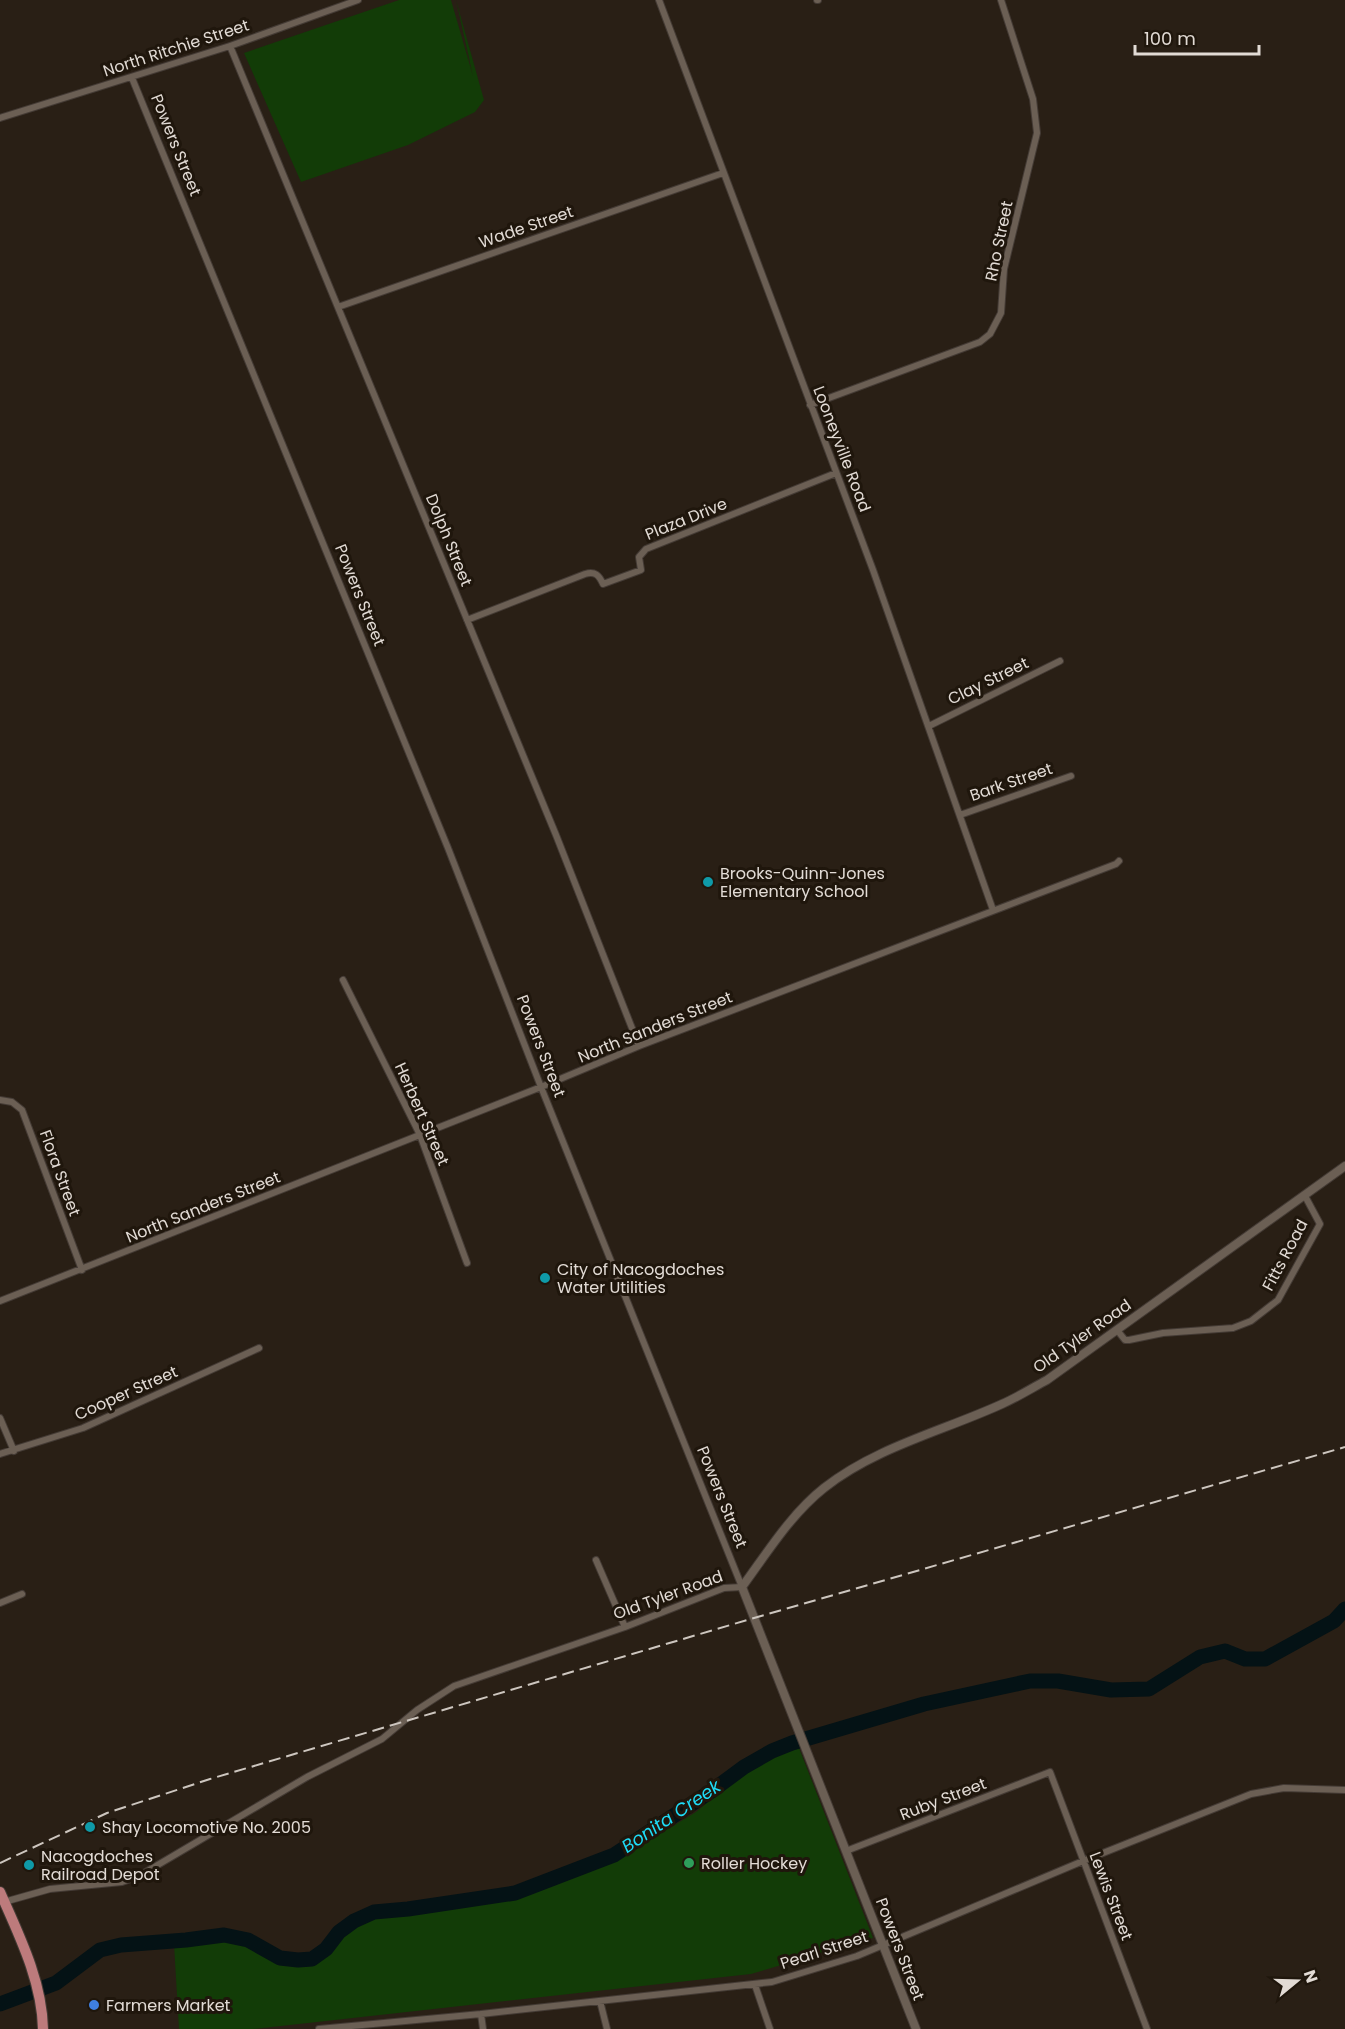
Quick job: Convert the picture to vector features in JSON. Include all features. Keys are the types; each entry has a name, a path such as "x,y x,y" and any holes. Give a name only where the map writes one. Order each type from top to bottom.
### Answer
{"main road":[{"path":"2,1899 34,1975 43,2013 44,2029"}],"street":[{"name":"North Ritchie Street","path":"0,118 230,46 358,0"},
{"name":"Looneyville Road","path":"659,0 929,726 993,910"},
{"name":"Rho Street","path":"810,405 980,342 995,327 1002,307 1005,262 1037,133 1033,99 1001,0"},
{"name":"Dolph Street","path":"230,46 556,835 639,1046"},
{"name":"Powers Street","path":"132,78 448,848 916,2029"},
{"name":"Wade Street","path":"338,307 723,173"},
{"name":"Plaza Drive","path":"467,620 585,574 596,574 603,584 641,570 639,557 646,549 836,473"},
{"name":"Clay Street","path":"929,726 1060,661"},
{"name":"Bark Street","path":"960,815 1071,776"},
{"name":"North Sanders Street","path":"0,1301 639,1046 1119,861"},
{"name":"Herbert Street","path":"343,980 420,1135 467,1263"},
{"name":"Flora Street","path":"0,1100 12,1102 22,1110 82,1270"},
{"name":"Old Tyler Road","path":"2,1899 50,1889 122,1882 139,1876 307,1777 382,1739 417,1710 449,1688 625,1627 724,1588 742,1587 805,1506 840,1476 872,1458 1005,1403 1047,1380 1345,1166"},
{"name":"Fitts Road","path":"1117,1330 1125,1340 1129,1340 1163,1333 1233,1328 1260,1315 1278,1300 1320,1224 1305,1196"},
{"name":"Cooper Street","path":"0,1454 83,1428 259,1348"},
{"path":"0,1418 14,1451"},
{"path":"596,1560 625,1627"},
{"path":"0,1603 22,1594"},
{"name":"Ruby Street","path":"846,1851 1050,1772"},
{"name":"Lewis Street","path":"1050,1772 1147,2029"},
{"name":"Pearl Street","path":"319,2029 755,1985 841,1962 1251,1794 1284,1788 1345,1790"},
{"path":"755,1985 770,2029"},
{"path":"600,2001 607,2029"},
{"path":"482,2014 483,2029"}],"green space":[{"path":"399,0 451,0 473,76 456,0 484,100 475,112 408,145 301,182 244,53"},
{"path":"799,1748 873,1938 751,1974 253,2029 179,2029 174,1944 206,1937 224,1936 247,1942 289,1962 312,1961 325,1953 346,1930 375,1916 516,1896 617,1856 645,1837 673,1826 696,1812 745,1770"}],"waterway":[{"name":"Bonita Creek","path":"0,2004 56,1983 100,1950 121,1945 224,1935 248,1940 280,1958 312,1959 326,1949 339,1932 354,1921 374,1912 515,1893 614,1855 744,1767 792,1743 924,1704 1030,1681 1058,1681 1111,1690 1149,1689 1200,1657 1225,1651 1245,1659 1265,1659 1334,1621 1345,1609"}],"railway":[{"path":"0,1863 107,1813 210,1779 1345,1447"}],"place":[{"name":"Brooks-Quinn-Jones Elementary School","path":"708,882"},
{"name":"City of Nacogdoches Water Utilities","path":"545,1278"},
{"name":"Shay Locomotive No. 2005","path":"90,1827"},
{"name":"Roller Hockey","path":"689,1863"},
{"name":"Nacogdoches Railroad Depot","path":"29,1865"},
{"name":"Farmers Market","path":"94,2005"}]}
